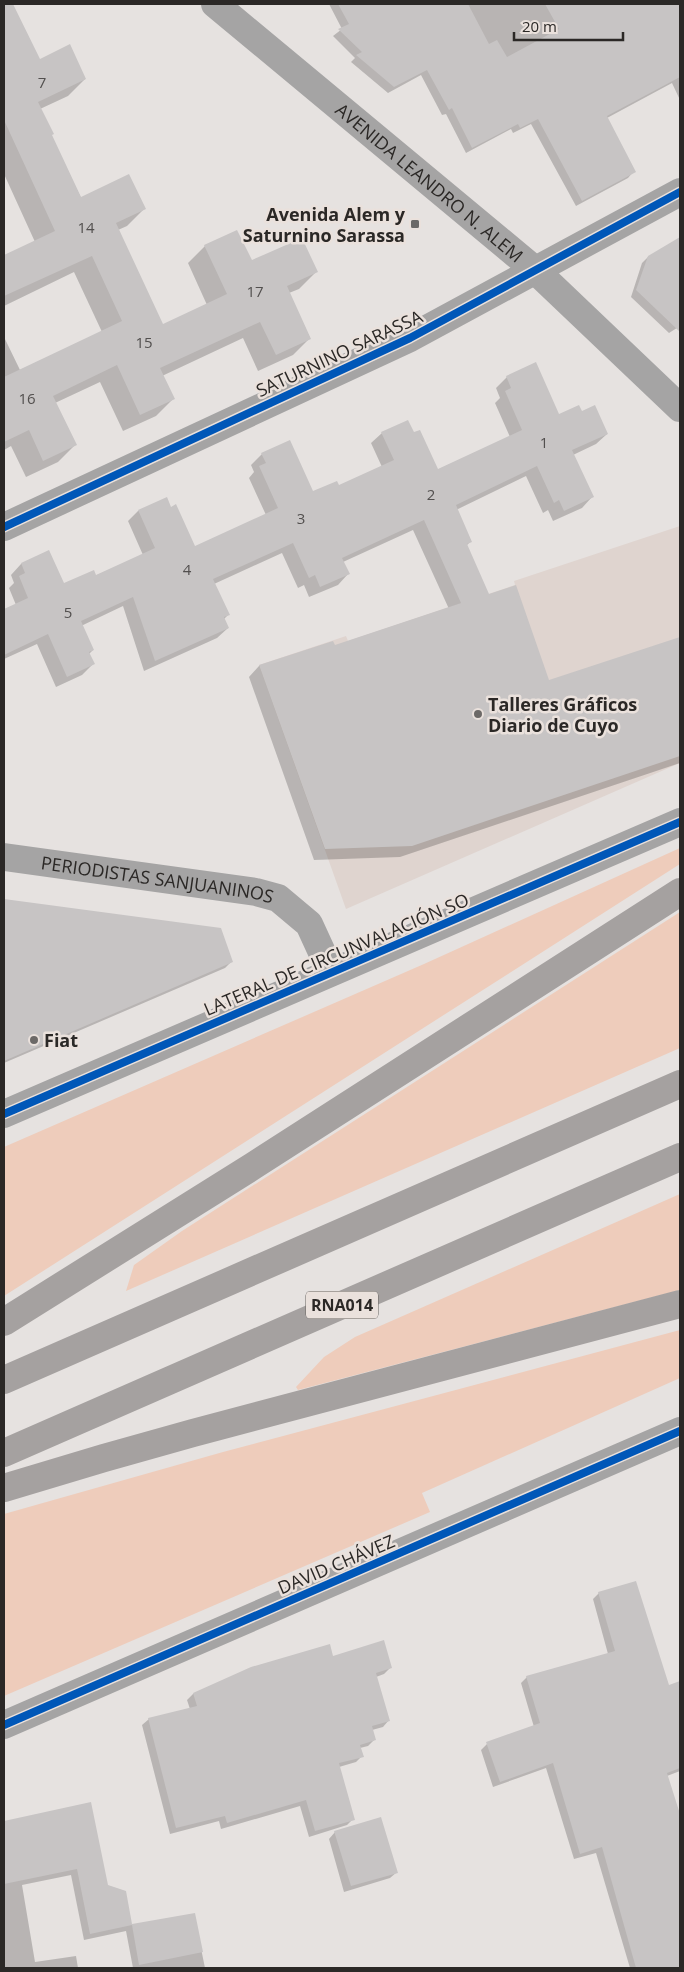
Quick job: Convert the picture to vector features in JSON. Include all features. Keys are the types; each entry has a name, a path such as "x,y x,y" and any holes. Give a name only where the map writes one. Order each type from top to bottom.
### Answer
{"highway":[{"path":"4,1322 254,1166 680,892"},
{"path":"4,1380 680,1084"},
{"name":"RNA014","path":"4,1453 680,1157"},
{"path":"4,1488 184,1436 680,1304"}],"street":[{"name":"AVENIDA LEANDRO N. ALEM","path":"216,4 535,270 680,408"},
{"name":"SATURNINO SARASSA","path":"4,527 410,338 680,192"},
{"name":"LATERAL DE CIRCUNVALACIÓN SO","path":"4,1114 680,822"},
{"name":"PERIODISTAS SANJUANINOS","path":"4,857 256,892 278,898 309,924 330,972"},
{"name":"DAVID CHÁVEZ","path":"4,1724 680,1431"}],"shaded area":[{"name":"Talleres Gráficos Diario de Cuyo","path":"680,526 680,763 346,909 259,665 346,636 348,641 515,585 514,581"},
{"path":"680,848 680,864 4,1296 4,1147 424,964"},
{"path":"680,912 680,1048 126,1291 134,1265 182,1231"},
{"path":"680,1194 680,1290 298,1390 296,1387 324,1357 355,1337"},
{"path":"680,1330 680,1378 422,1493 430,1512 4,1696 4,1514 223,1452"}],"building":[{"path":"4,4 13,4 40,59 70,44 86,79 38,102 81,197 129,174 146,209 116,223 163,324 227,294 204,245 237,230 252,260 302,238 318,272 287,286 311,339 276,355 260,322 160,368 175,399 140,415 117,365 53,396 77,445 43,461 29,430 4,442 4,377 122,321 92,256 4,296 4,255 55,231 4,120"},
{"path":"338,4 468,4 489,44 497,40 507,57 559,29 545,4 680,4 680,77 607,116 636,172 582,201 538,119 520,128 518,124 472,148 452,108 449,110 427,70 394,87 356,55 362,52 338,29 349,24"},
{"path":"680,237 680,332 636,290 648,256"},
{"path":"536,362 559,414 579,405 582,411 595,405 608,434 572,450 594,497 564,511 559,500 554,503 537,466 456,505 472,542 467,544 489,594 516,585 549,680 680,637 680,756 412,846 325,849 259,665 333,641 335,645 461,603 424,520 342,558 350,574 320,587 315,575 309,578 293,543 213,579 230,615 224,617 229,628 155,661 133,597 81,621 94,650 89,652 95,664 67,677 48,634 4,655 4,609 28,598 19,576 25,573 21,563 49,550 64,583 94,570 96,575 155,548 138,510 167,497 171,507 176,504 195,546 278,508 259,466 266,463 261,453 290,440 313,491 337,481 339,485 394,460 381,432 408,420 414,432 420,430 438,469 522,430 505,391 511,388 506,376"},
{"path":"4,899 221,928 233,962 4,1061"},
{"path":"636,1581 669,1685 680,1681 680,1768 667,1773 680,1814 680,1968 636,1968 602,1847 580,1854 553,1763 500,1782 486,1742 540,1723 526,1676 615,1651 598,1592"},
{"path":"384,1640 392,1668 376,1673 390,1721 372,1726 376,1740 360,1745 364,1757 339,1763 355,1820 315,1831 306,1800 227,1823 225,1816 176,1828 148,1718 197,1706 193,1693 251,1667 330,1644 333,1656"},
{"path":"91,1802 108,1885 126,1891 132,1924 195,1913 203,1952 139,1965 132,1925 90,1934 77,1869 4,1884 4,1821"},
{"path":"381,1817 398,1873 351,1886 334,1831"}],"cycle path":[{"path":"4,527 410,338 680,192"},
{"path":"4,1114 680,822"},
{"path":"4,1725 680,1431"}],"place":[{"name":"Avenida Alem y Saturnino Sarassa","path":"415,224"},
{"name":"Talleres Gráficos Diario de Cuyo","path":"478,714"},
{"name":"Fiat","path":"34,1040"}]}
